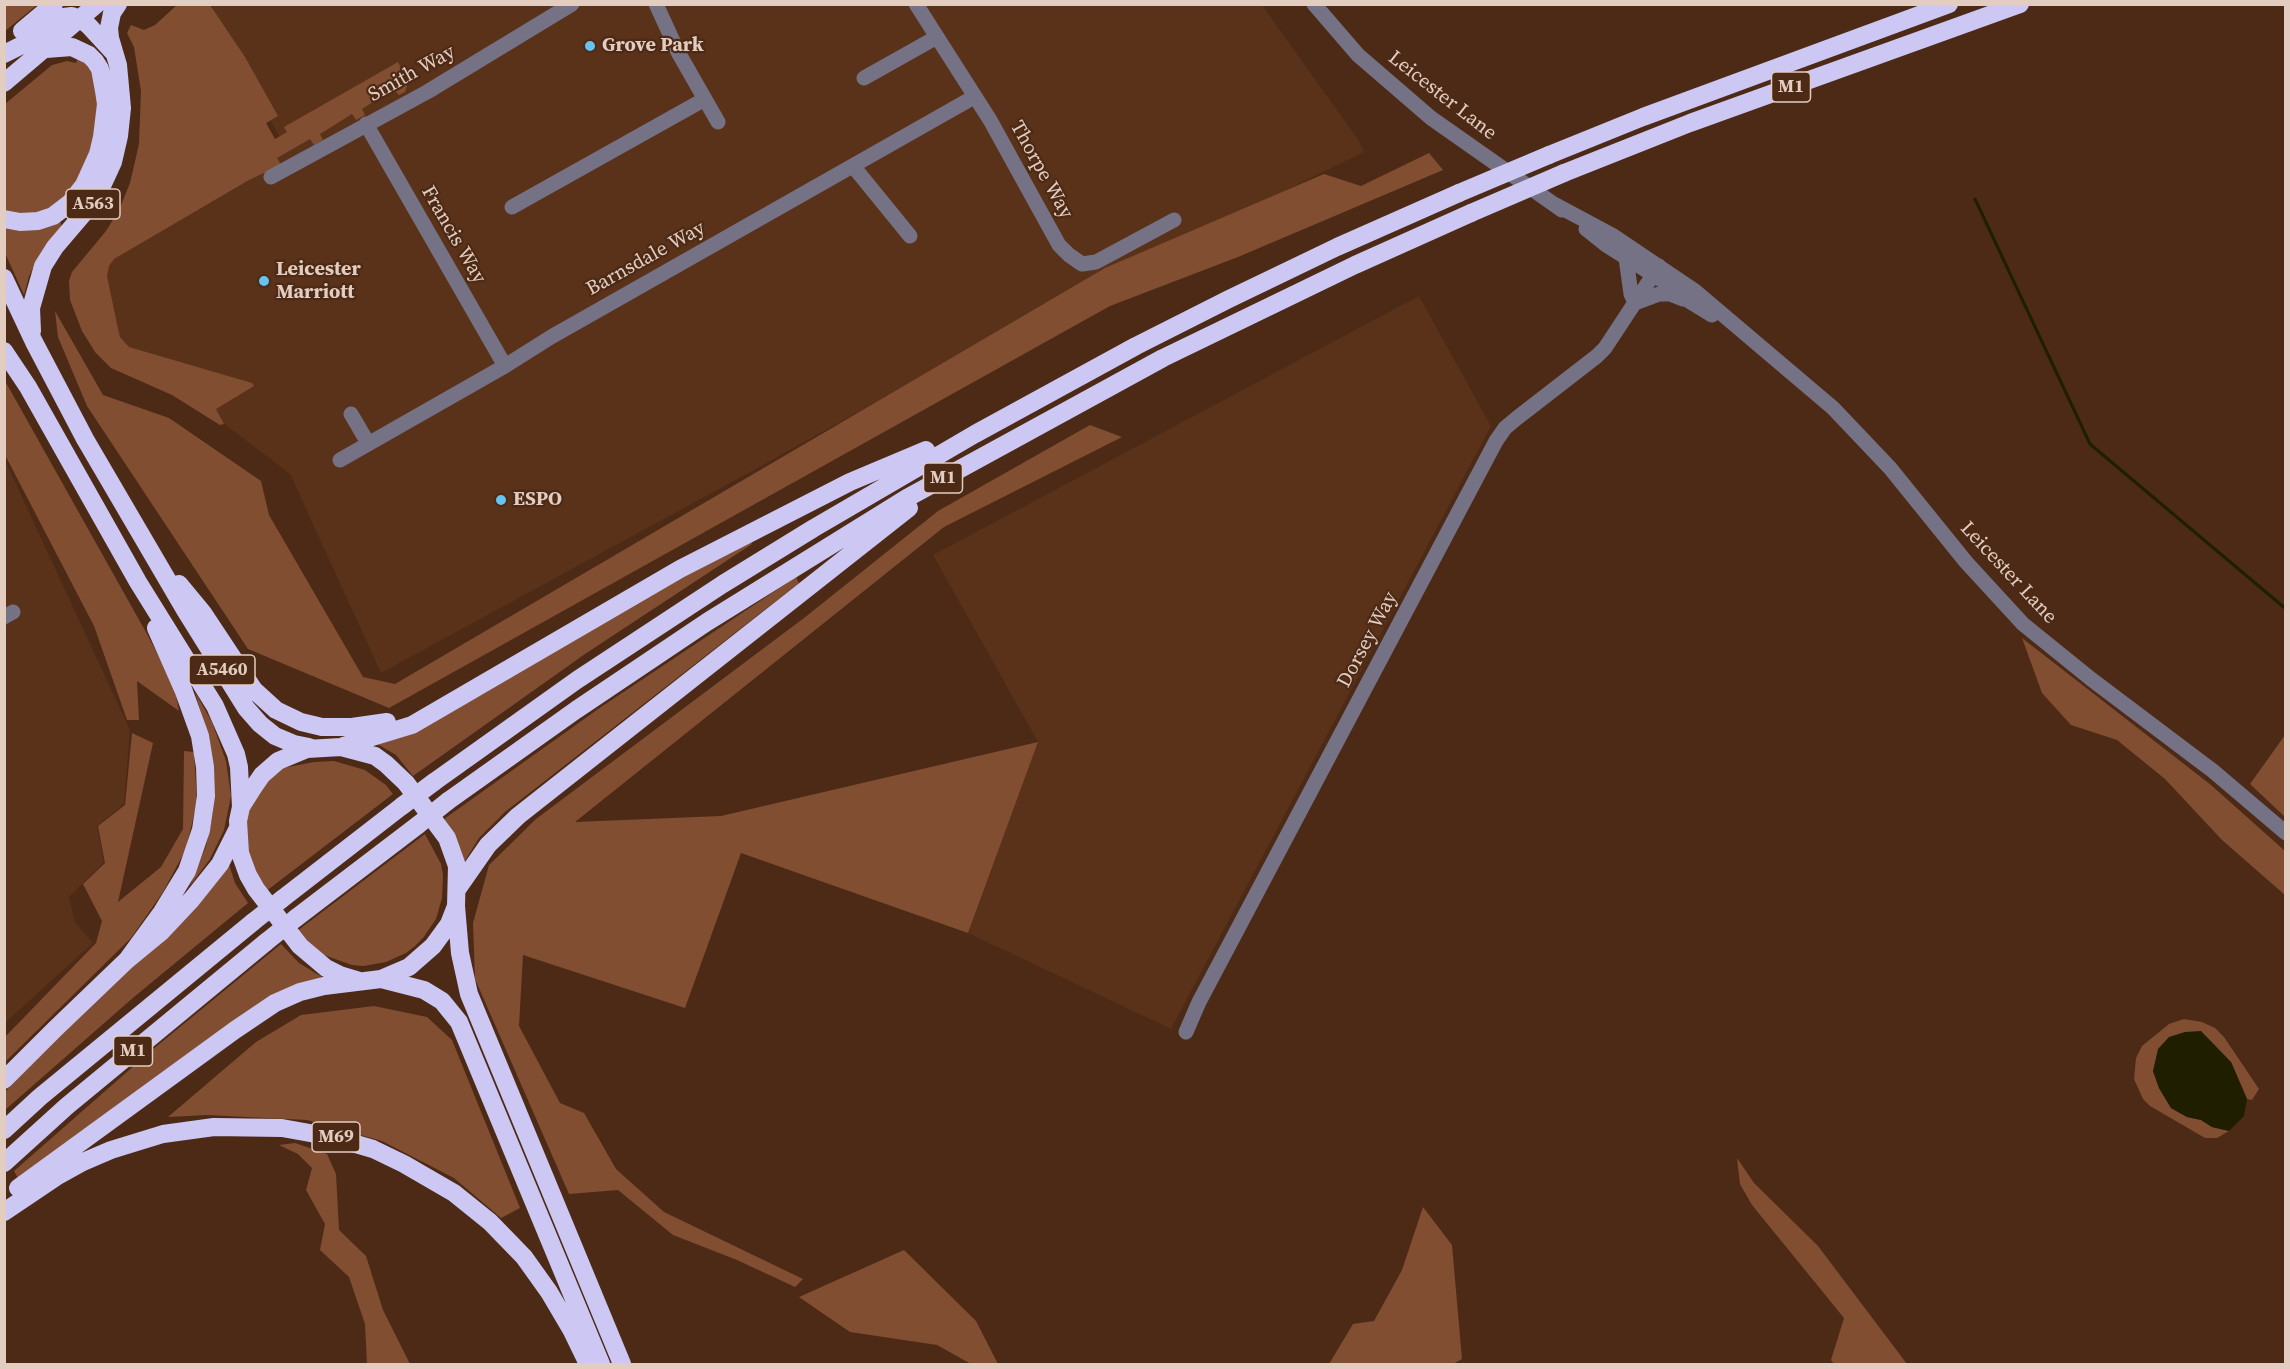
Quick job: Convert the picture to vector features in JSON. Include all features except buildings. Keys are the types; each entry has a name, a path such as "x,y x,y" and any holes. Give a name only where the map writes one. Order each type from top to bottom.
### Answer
{"highway":[{"path":"4,46 54,4"},
{"path":"4,83 97,4"},
{"name":"A563","path":"34,342 31,308 43,267 55,246 96,199 113,162 120,136 122,108 119,71 110,28 112,13 118,4"},
{"name":"M1","path":"4,1130 84,1060 253,922 434,782 577,681 723,584 1002,418 1229,299 1459,193 1643,117 1948,4"},
{"name":"M1","path":"4,1163 67,1106 266,942 448,801 576,710 758,590 907,498 1163,358 1354,265 1471,213 1690,123 2020,4"},
{"path":"4,54 22,45 63,17 72,16 81,19"},
{"name":"A563","path":"81,19 114,54"},
{"path":"4,219 21,222 38,221 53,216 70,203 92,170 102,137 105,112 104,91 100,69 95,61 89,55 72,47 46,49"},
{"name":"A5460","path":"4,278 34,342 85,439 220,668 253,717 267,730 284,741 317,748"},
{"name":"A5460","path":"4,338 28,387 138,582 203,685 226,728 239,767 241,807"},
{"path":"4,351 28,387"},
{"path":"4,1080 127,960 161,932 200,890 220,864 237,830 241,807 270,767 291,754 317,748 341,747 412,725 680,569 742,536 850,482 1002,418"},
{"path":"458,888 493,840 525,811 909,508 1027,433"},
{"path":"156,559 188,593 203,613 254,690 276,710 302,722 315,726 339,728 383,723 403,718 488,679"},
{"path":"127,960 162,912 187,871 201,830 206,796 204,759 194,717 138,582"},
{"path":"341,747 375,756 406,783 447,838 457,866 456,906 462,965 470,994 622,1365"},
{"path":"237,830 240,853 248,875 282,924 300,946 319,963 340,975 360,981"},
{"path":"4,1198 261,1011 300,992 381,979 404,970 427,952 449,924 456,906"},
{"path":"381,979 424,990 442,1001 459,1022 601,1365"},
{"name":"M69","path":"4,1212 83,1162 111,1150 163,1134 214,1127 282,1128 332,1137 373,1149 404,1164 454,1193 490,1222 524,1257 549,1292 572,1331 588,1365"}],"street":[{"name":"Smith Way","path":"271,177 427,92 572,4"},
{"path":"656,4 668,33 718,122"},
{"name":"Thorpe Way","path":"916,4 990,120 1059,245 1069,255 1082,264 1096,262 1174,220"},
{"name":"Leicester Lane","path":"1314,4 1358,55 1431,118 1556,205 1626,258 1656,270 1695,291 1833,408 1890,468 1966,562 2023,624 2212,771 2286,833"},
{"path":"864,78 937,36"},
{"name":"Barnsdale Way","path":"340,460 505,366 551,337 974,97"},
{"path":"512,207 705,99"},
{"name":"Francis Way","path":"366,124 505,366"},
{"path":"853,166 910,236"},
{"name":"Leicester Lane","path":"1556,205 1612,235 1656,270 1689,301 1751,340"},
{"path":"1626,258 1631,294 1635,303 1659,294 1670,294 1689,301"},
{"name":"Dorsey Way","path":"1186,1032 1199,1002 1496,441 1505,428 1517,418 1597,357 1613,338 1656,270"},
{"path":"351,414 368,443"}],"shaded area":[{"path":"5,4 37,4 37,5 5,31"},
{"path":"177,5 210,5 245,57 278,116 266,123 275,139 287,132 284,127 398,62 408,83 405,92 399,95 393,89 362,109 365,115 356,120 352,114 320,134 323,140 314,145 310,139 277,158 281,165 249,180 114,259 109,266 107,276 120,337 129,347 252,383 254,386 216,409 224,424 220,425 172,395 111,368 95,352 82,331 70,300 69,281 72,272 106,231 119,210 130,183 139,144 141,91 134,47 127,33 131,25 144,30 155,25"},
{"path":"214,5 1262,5 1359,141 1364,152 1040,311 381,673 290,474 214,416 121,356 101,266 285,146 209,12"},
{"path":"78,57 83,59 95,72 100,132 72,194 37,216 5,213 5,104 52,65 67,61 76,63"},
{"path":"1429,153 1443,170 1238,257 1110,306 389,708 248,649 87,406 58,337 55,311 103,395 169,418 261,481 269,515 363,677 395,684 1105,268 1324,174 1361,186"},
{"path":"59,218 62,227 39,256 29,276 24,295 5,253 4,225"},
{"path":"1419,296 1491,426 1171,1029 968,933 1038,742 933,555"},
{"path":"4,379 147,634 174,686 179,711 137,681 139,720 127,720 94,626 5,455"},
{"path":"1090,425 1122,437 944,527 575,822 721,816 1038,742 968,933 741,853 685,1008 523,955 519,1026 560,1103 584,1113 616,1169 664,1212 803,1279 795,1287 737,1260 673,1235 618,1190 569,1194 475,979 473,923 489,865 536,819 804,618 938,511"},
{"path":"4,458 130,730 124,804 97,826 104,862 69,897 75,922 93,943 5,1023"},
{"path":"749,539 752,544 585,654 413,776 396,755 374,742"},
{"path":"796,577 799,583 505,812 479,838 463,864 444,819 601,707"},
{"path":"2022,638 2211,785 2285,851 2285,895 2222,840 2165,779 2117,740 2071,725 2042,693"},
{"path":"195,692 212,722 226,761 231,796 224,830 210,859 190,886 206,846 212,818 214,779 209,740"},
{"path":"132,733 153,743 118,902 161,867 183,829 184,751 194,752 197,802 186,849 163,892 131,938 5,1062 5,1037 96,943 102,921 83,884 105,863 98,826 125,805"},
{"path":"2285,735 2285,817 2250,784"},
{"path":"334,761 365,770 386,785 393,794 265,892 258,883 244,842 248,810 259,790 283,768"},
{"path":"425,834 441,864 442,898 436,919 423,938 406,953 386,962 364,966 352,965 321,954 297,931"},
{"path":"228,861 235,883 248,903 134,997 5,1110 5,1092"},
{"path":"281,944 299,963 322,977 19,1180 14,1171 152,1050"},
{"path":"374,1006 427,1017 452,1040 520,1208 501,1218 454,1178 382,1141 307,1120 207,1115 168,1117 256,1042 301,1015"},
{"path":"2184,1019 2202,1022 2215,1028 2224,1037 2259,1089 2252,1100 2247,1099 2231,1062 2153,1071 2159,1088 2171,1108 2212,1127 2229,1131 2217,1138 2205,1138 2150,1106 2143,1099 2134,1079 2136,1058 2142,1046 2169,1024"},
{"path":"2201,1031 2231,1062 2247,1099 2244,1116 2229,1131 2212,1127 2171,1108 2159,1088 2153,1071 2158,1049 2169,1037 2185,1032"},
{"path":"295,1143 327,1154 336,1174 339,1230 366,1256 383,1310 410,1364 367,1364 365,1324 349,1277 320,1250 325,1224 306,1190 312,1168 298,1154 279,1145"},
{"path":"1737,1158 1754,1183 1818,1246 1907,1364 1834,1364 1831,1360 1844,1318 1752,1205 1740,1184"},
{"path":"1423,1207 1452,1245 1462,1359 1453,1364 1329,1364 1353,1324 1374,1321 1402,1270"},
{"path":"904,1250 976,1321 998,1364 971,1364 937,1345 850,1332 799,1297"}],"waterway":[{"path":"1975,199 2090,444 2286,609"}],"place":[{"name":"Grove Park","path":"590,46"},
{"name":"Leicester Marriott","path":"264,281"},
{"name":"ESPO","path":"501,500"}]}
